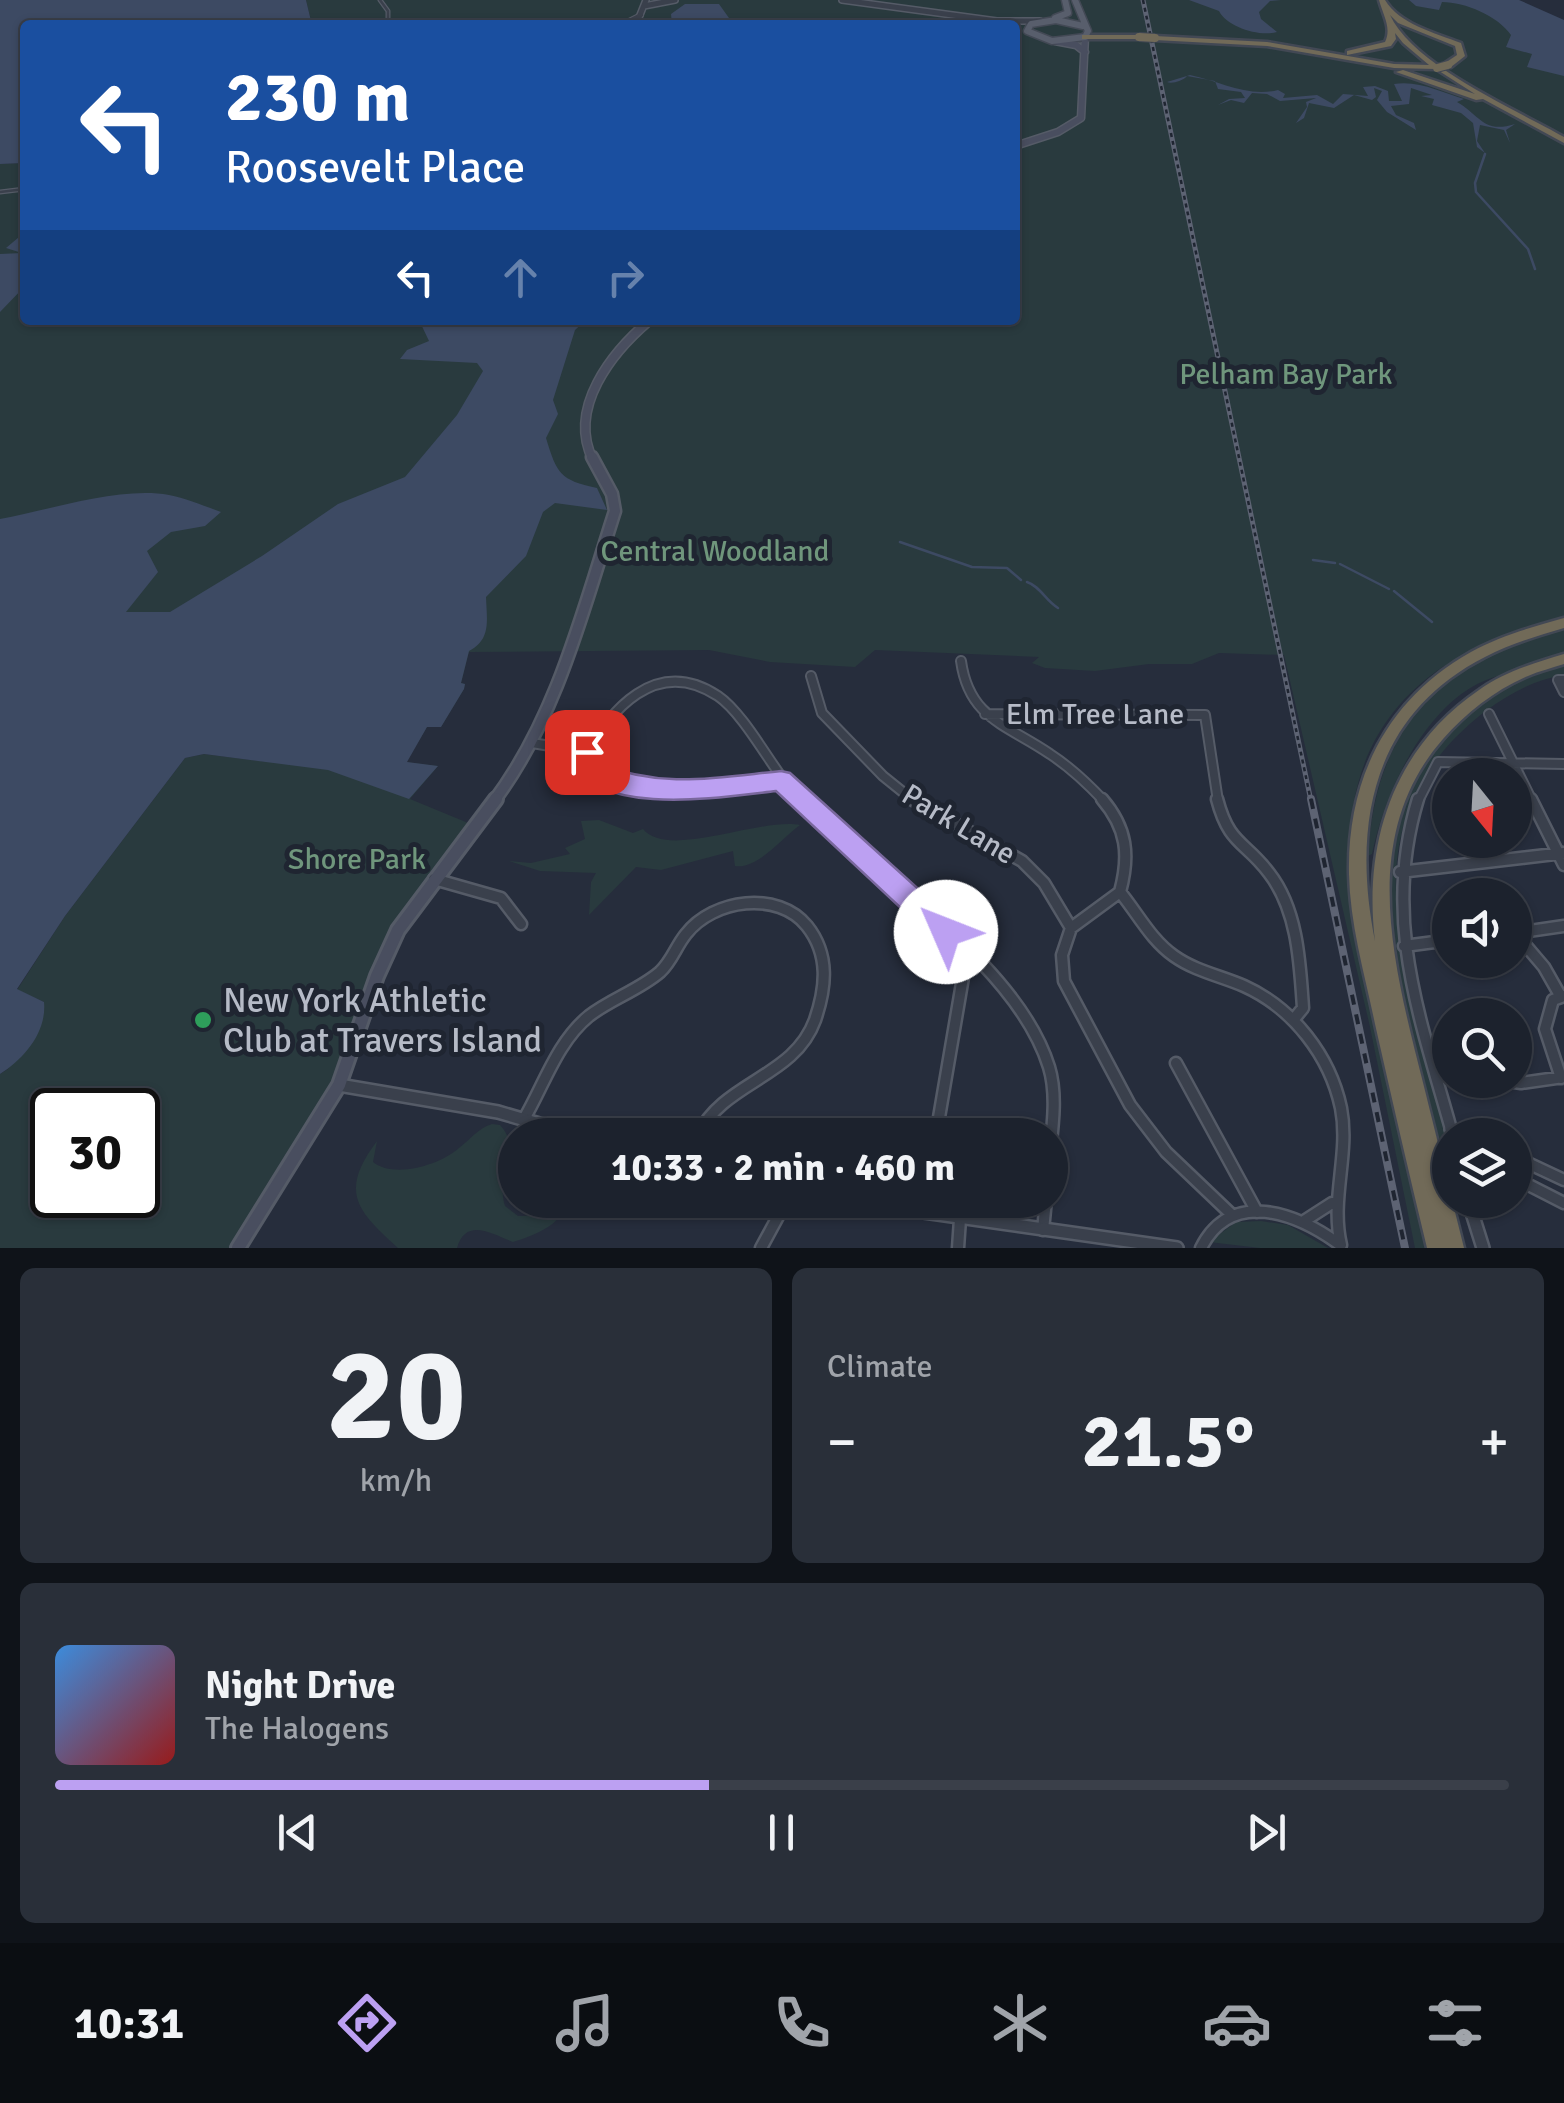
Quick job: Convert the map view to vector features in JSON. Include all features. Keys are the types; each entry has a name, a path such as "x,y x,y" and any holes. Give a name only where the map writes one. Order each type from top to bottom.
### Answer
{"highway":[{"path":"1084,30 1119,36 1354,53 1377,50 1392,41 1385,4"},
{"path":"1385,4 1400,30 1425,53 1564,138"},
{"path":"1306,50 1394,66 1442,66 1462,56 1456,43 1403,21 1385,4"},
{"path":"1391,26 1428,59 1532,122"},
{"path":"1375,66 1442,66 1458,55 1452,42 1432,36 1417,38 1415,42 1425,53"},
{"path":"1182,39 1279,48 1375,66 1451,88 1564,138"},
{"path":"1437,1248 1361,913 1356,850 1362,804 1382,748 1398,721 1425,691 1486,648 1564,623"},
{"path":"1454,1248 1385,957 1380,902 1382,851 1399,790 1434,735 1464,707 1499,684 1564,659"}],"main road":[{"path":"1064,0 1067,14 1028,26 1031,35 1076,45 1086,52"},
{"path":"1020,144 1063,130 1082,118 1086,52 1076,0"},
{"path":"1044,20 1084,30"},
{"path":"1054,42 1084,30"},
{"path":"238,1248 339,1085 384,959 402,924 513,776 532,744 567,657 614,512 613,495 586,443 584,410 630,337 644,325"}],"street":[{"path":"643,8 675,0"},
{"path":"829,0 971,20"},
{"path":"842,0 990,20"},
{"path":"1020,21 1044,20"},
{"path":"1020,30 1031,35"},
{"path":"960,662 964,684 985,714 1003,730 1057,758 1121,822 1128,850 1120,892 1071,928 1062,955 1064,981 1107,1065 1158,1142 1232,1214"},
{"name":"Park Lane","path":"811,676 822,714 883,776 919,806 1022,861 1044,882 1071,928"},
{"path":"1561,680 1564,692"},
{"path":"781,780 684,792 656,790 624,784 588,770 582,761 606,718 631,694 656,684 688,684 705,690 727,706 781,780 1011,999 1042,1048 1052,1090 1051,1118"},
{"name":"Elm Tree Lane","path":"985,714 1205,715 1226,826 1236,842 1272,877 1284,904 1302,990 1303,1008 1294,1019"},
{"path":"1488,714 1510,758"},
{"path":"532,744 587,752"},
{"path":"1532,763 1564,764"},
{"path":"1432,772 1406,834 1400,872 1404,946 1432,1056"},
{"path":"1532,800 1564,865"},
{"path":"1400,872 1561,853"},
{"path":"434,879 501,898 521,924"},
{"path":"1120,892 1148,933 1172,956 1263,995 1294,1019 1330,1076 1340,1109 1341,1161 1332,1203 1341,1247"},
{"path":"525,1118 579,1025 664,969 686,934 702,919 749,903 792,912 813,934 825,966 822,998 809,1033 794,1055 721,1098 706,1118"},
{"path":"1532,931 1564,926"},
{"path":"1404,946 1432,942"},
{"path":"1532,953 1562,996 1548,1008 1544,1024 1547,1047 1562,1078 1532,1081"},
{"path":"939,1118 967,954"},
{"path":"1176,1062 1257,1212"},
{"path":"339,1085 477,1107 520,1118"},
{"path":"1532,1165 1564,1180"},
{"path":"1532,1186 1564,1202"},
{"path":"1304,1221 1332,1203"},
{"path":"1201,1248 1205,1235 1232,1214 1257,1212 1304,1221 1341,1247"},
{"path":"761,1248 777,1218"},
{"path":"957,1218 1177,1248"},
{"path":"1043,1230 1044,1218"},
{"path":"1474,1218 1483,1248"},
{"path":"958,1248 960,1219"}],"green space":[{"name":"Pelham Bay Park","path":"306,0 1457,0 1564,43 1564,675 1533,683 1504,698 1454,739 1439,758 1432,758 1432,767 1406,817 1397,859 1396,901 1410,988 1432,1072 1432,1098 1439,1098 1445,1118 1432,1118 1432,1123 1388,939 1386,867 1394,830 1406,793 1436,743 1476,705 1530,673 1498,676 1470,688 1445,708 1405,763 1368,856 1376,799 1393,749 1423,706 1467,669 1444,666 1401,703 1372,745 1356,791 1350,841 1358,944 1426,1248 1415,1248 1370,1027 1284,655 1219,653 1192,664 1149,664 1095,671 1045,668 1032,663 1039,657 875,650 855,667 770,662 709,650 469,652 461,683 465,684 464,689 441,727 427,727 406,762 438,766 410,799 473,825 409,911 338,1084 237,1248 0,1248 0,1074 8,1069 44,1002 17,990 65,916 185,758 204,754 269,762 528,474 575,325 1020,325 1020,20 311,20"},
{"path":"20,163 20,254 0,261 0,164"},
{"path":"20,287 20,325 492,325 494,347 442,449 413,477 75,679 0,586 0,307"},
{"path":"599,820 633,833 643,829 655,837 673,840 800,825 760,858 743,866 735,866 733,851 661,870 636,867 589,915 591,882 596,873 540,871 509,861 531,863 570,854 565,848 585,839 581,821"},
{"path":"498,1125 498,1218 558,1218 539,1232 513,1242 473,1230 457,1248 398,1248 372,1223 358,1200 358,1174 377,1141 373,1162 404,1170 451,1154 478,1131"},
{"path":"1236,1222 1288,1225 1328,1248 1260,1248 1209,1242"}],"water":[{"path":"0,0 306,0 311,20 20,20 20,163 0,164"},
{"path":"1189,0 1281,0 1270,1 1259,12 1261,19 1277,32 1244,29 1229,22 1219,11"},
{"path":"1409,0 1519,0 1564,20 1564,76 1527,67 1532,54 1506,47 1511,35 1480,11 1442,2 1439,10 1416,6"},
{"path":"685,4 719,4 730,20 672,20 671,14"},
{"path":"1215,82 1256,92 1278,90 1285,94 1283,98 1317,95 1333,104 1343,94 1368,96 1363,87 1375,86 1388,91 1389,101 1402,101 1394,84 1413,84 1464,99 1457,102 1489,125 1515,124 1506,130 1510,143 1504,130 1480,125 1477,141 1485,153 1477,147 1473,123 1461,113 1432,105 1434,99 1421,96 1432,95 1411,88 1409,104 1391,106 1396,115 1414,123 1416,130 1387,112 1377,100 1382,91 1374,88 1376,97 1372,100 1354,95 1334,108 1309,103 1304,118 1296,123 1307,107 1306,102 1316,98 1280,101 1267,94 1252,93 1244,103 1231,100 1218,105 1229,99 1245,98 1241,92 1218,89"},
{"path":"20,236 20,252 6,248"},
{"path":"20,253 20,291 0,312 0,254"},
{"path":"421,325 580,325 575,330 553,400 558,414 546,438 562,474 597,488 607,510 555,503 543,512 526,556 486,597 486,629 481,641 469,651 461,683 465,684 464,689 441,727 427,727 407,762 438,766 409,799 328,770 204,754 185,758 65,916 17,989 44,1002 42,1024 32,1044 0,1074 0,519 85,500 150,493 188,500 221,512 205,526 171,532 147,551 158,572 126,612 170,612 338,504 405,477 457,415 483,371 477,363 400,359 407,350 429,341"}],"waterway":[{"path":"1485,154 1475,183 1476,192 1528,249 1535,269"},
{"path":"900,542 972,567 1007,568 1021,580"},
{"path":"1313,560 1335,563"},
{"path":"1340,564 1389,589"},
{"path":"1027,582 1058,608"},
{"path":"1394,591 1432,622"}],"railway":[{"path":"1143,0 1311,801"},
{"path":"1311,799 1405,1248"}],"place":[{"name":"New York Athletic Club at Travers Island","path":"203,1020"}],"route":[{"path":"587,752 582,761 588,770 624,784 656,790 684,792 781,780 810,811 946,932"}],"park label":[{"name":"Central Woodland","path":"715,551"},
{"name":"Shore Park","path":"357,859"}]}
